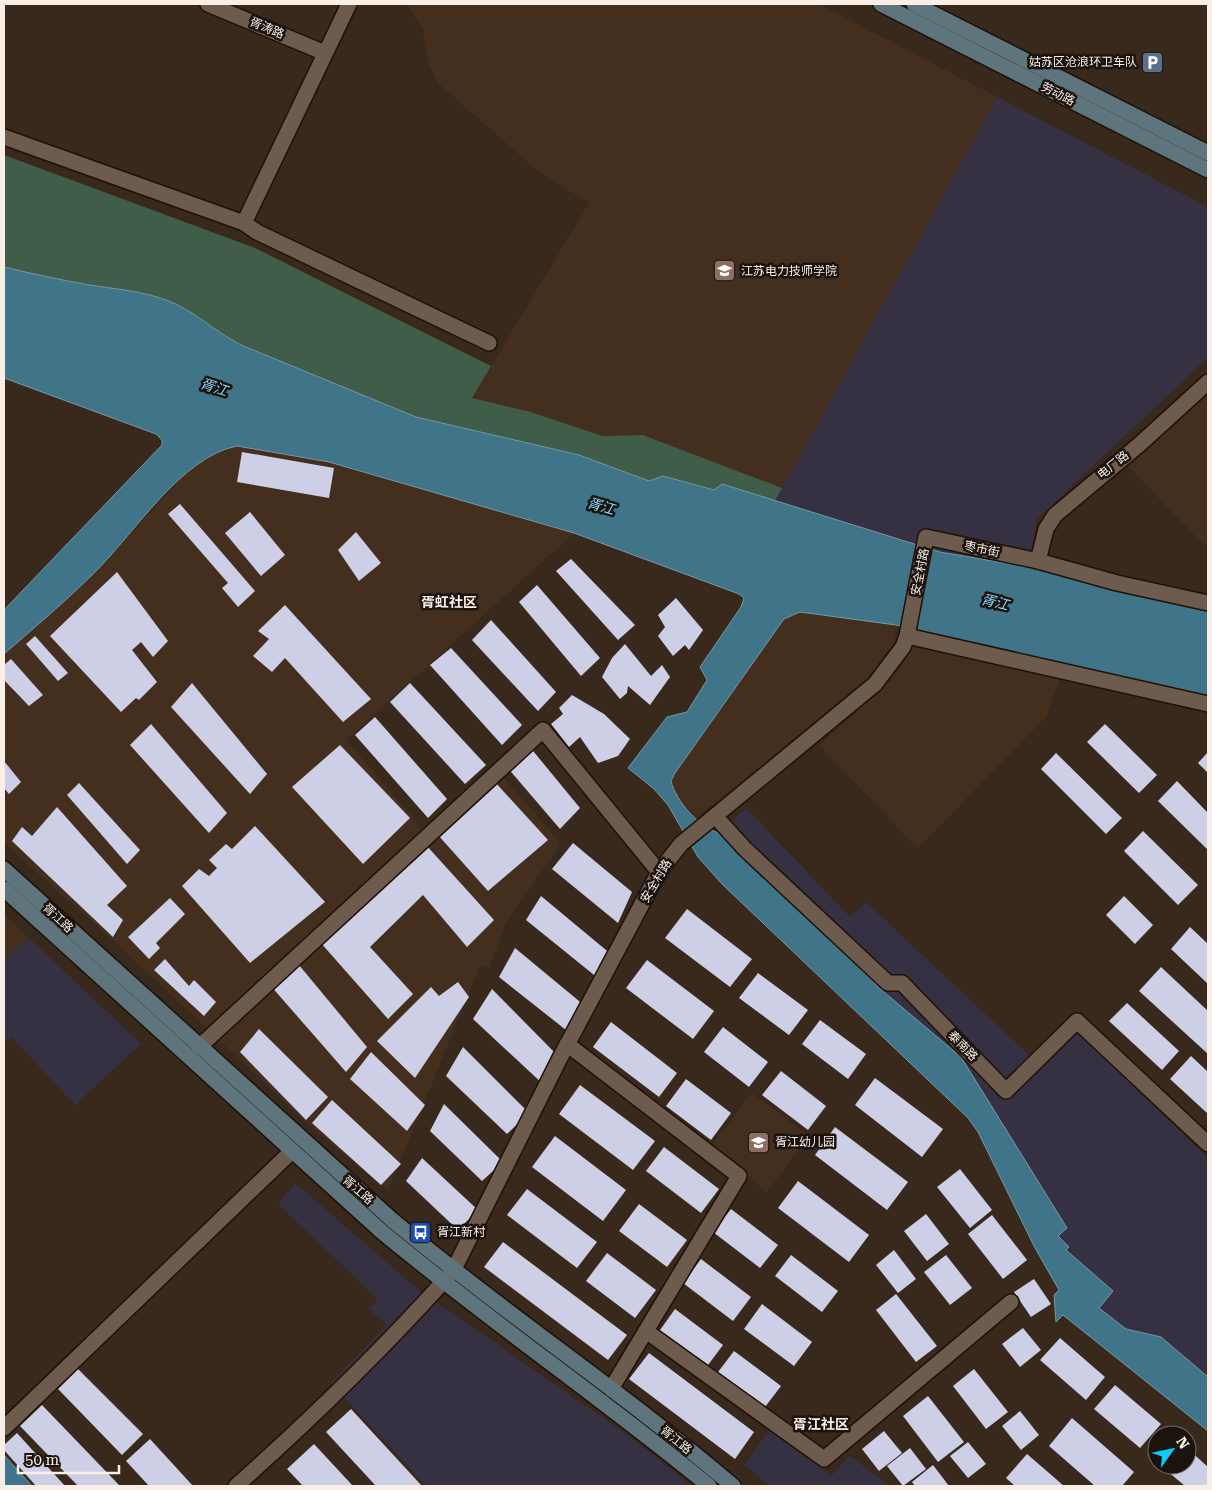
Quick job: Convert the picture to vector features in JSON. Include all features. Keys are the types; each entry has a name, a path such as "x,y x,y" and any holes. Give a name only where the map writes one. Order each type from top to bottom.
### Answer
{"main road":[{"name":"劳动路","path":"881,4 1208,170"},
{"name":"劳动路","path":"914,4 1208,153"},
{"name":"胥江路","path":"4,869 363,1195 448,1277 611,1389 732,1486"},
{"name":"胥江路","path":"4,890 291,1152 709,1486"}],"street":[{"name":"胥涛路","path":"208,4 325,53"},
{"path":"244,223 349,4"},
{"path":"4,137 244,223 257,232 489,343"},
{"name":"电厂路","path":"1038,561 1046,529 1055,515 1140,444 1208,382"},
{"name":"枣市街","path":"926,541 1038,561 1117,583 1208,603"},
{"name":"安全村路","path":"236,1486 306,1424 403,1327 448,1277 567,1044 659,872 681,844 875,684 903,647 908,633 926,541"},
{"path":"908,633 1208,704"},
{"path":"199,1047 543,730 659,872"},
{"name":"泰南路","path":"711,819 888,982 902,983 1006,1091 1077,1021 1208,1144"},
{"path":"567,1044 739,1176 611,1389"},
{"path":"4,1428 291,1152"},
{"path":"646,1331 824,1459 1011,1302"}],"shaded area":[{"name":"江苏电力技师学院","path":"406,4 819,4 997,97 782,488 643,435 603,436 531,412 472,398 589,203 537,170 439,84 429,65 423,30"},
{"path":"997,97 1208,207 1208,357 1036,520 1029,568 940,552 775,501"},
{"path":"1208,385 1208,545 1202,543 1124,462"},
{"path":"237,446 329,462 574,533 346,740 422,828 492,765 561,843 506,924 489,968 480,966 388,1191 307,1123 116,943 4,843 4,654 95,572 191,468 225,448"},
{"path":"800,612 896,625 894,642 866,680 696,818 675,793 671,781 672,777 785,619"},
{"path":"918,630 1066,663 1046,717 918,848 819,746 892,679 907,657"},
{"path":"746,808 850,917 866,902 1031,1057 1065,1020 1208,1158 1208,1377 1161,1337 1126,1329 1099,1308 1112,1291 1066,1250 1069,1247 1058,1236 1067,1227 961,1057 878,987 865,971 720,833"},
{"path":"4,915 29,938 4,960"},
{"path":"29,938 141,1044 75,1105 12,1037 4,1042 4,960"},
{"name":"胥江幼儿园","path":"752,1093 809,1136 767,1192 710,1148"},
{"path":"295,1183 420,1291 625,1433 692,1486 426,1486 331,1383 387,1325 369,1309 378,1299 278,1204"},
{"path":"771,1428 831,1476 850,1456 890,1486 770,1486 744,1465"}],"green space":[{"path":"4,155 255,248 491,366 472,398 531,412 603,436 643,435 782,488 775,501 722,485 714,490 663,476 649,481 579,455 416,417 241,345 186,309 166,300 138,292 68,281 4,267"}],"water":[{"name":"胥江","path":"4,267 68,281 138,292 166,300 186,309 241,345 416,417 579,455 649,481 663,476 714,490 722,484 940,552 1022,566 1208,607 1208,697 896,625 800,612 784,619 671,781 673,789 683,805 697,820 713,831 720,833 865,971 878,987 961,1057 1067,1228 1058,1236 1069,1247 1066,1250 1113,1291 1099,1308 1126,1329 1161,1337 1208,1377 1208,1431 1063,1315 1056,1322 1054,1295 1059,1290 1035,1248 978,1132 968,1118 722,884 698,857 668,805 654,789 628,768 667,717 687,712 707,680 700,667 741,607 744,598 739,594 574,533 329,462 237,446 216,453 178,480 94,573 4,654 4,610 162,445 162,440 156,434 4,378"},
{"path":"4,1455 32,1486 4,1486"}],"building":[{"path":"242,452 334,468 329,498 237,482"},
{"path":"180,504 255,591 238,607 222,588 228,583 168,514"},
{"path":"250,512 285,555 261,576 225,533"},
{"path":"356,532 381,563 359,581 338,550"},
{"path":"571,559 635,625 618,640 556,571"},
{"path":"117,572 168,641 153,657 141,642 132,650 157,682 139,700 136,698 121,712 50,636"},
{"path":"537,585 600,658 581,676 519,602"},
{"path":"676,598 703,630 689,650 685,645 673,656 658,636 665,627 658,615"},
{"path":"285,605 371,699 343,722 285,658 272,672 253,656 269,639 258,631"},
{"path":"491,620 556,692 538,711 472,640"},
{"path":"35,636 68,673 58,681 26,644"},
{"path":"625,644 651,676 662,665 670,677 650,705 628,686 627,693 620,699 602,677 612,658"},
{"path":"451,648 522,725 502,745 430,665"},
{"path":"11,659 43,695 29,706 4,680 4,665"},
{"path":"192,683 267,774 250,794 171,707"},
{"path":"410,683 486,765 465,784 390,702"},
{"path":"572,695 604,714 630,739 618,756 598,763 580,737 569,747 551,724 563,714 559,708"},
{"path":"375,717 447,799 428,818 355,735"},
{"path":"151,724 227,813 209,833 130,745"},
{"path":"1105,724 1157,775 1139,793 1087,742"},
{"path":"340,745 410,818 363,864 292,787"},
{"path":"529,746 580,808 560,829 507,767"},
{"path":"1208,752 1208,773 1198,763"},
{"path":"1056,753 1122,818 1106,834 1041,769"},
{"path":"4,761 21,782 9,794 4,788"},
{"path":"494,781 548,840 488,891 438,835"},
{"path":"1177,781 1208,813 1208,850 1158,801"},
{"path":"79,783 140,850 127,864 67,795"},
{"path":"57,807 127,886 107,905 123,920 113,937 12,841 22,827 32,836"},
{"path":"255,826 325,902 250,963 182,886 199,869 209,876 217,868 209,860 226,844 232,849"},
{"path":"1143,831 1198,885 1178,905 1124,851"},
{"path":"573,843 632,892 618,923 552,869"},
{"path":"426,845 494,920 467,947 423,895 370,947 413,994 388,1019 320,942"},
{"path":"541,896 612,955 599,979 526,920"},
{"path":"1124,896 1153,925 1135,944 1106,915"},
{"path":"170,898 185,914 156,943 160,948 149,959 128,937"},
{"path":"687,909 752,959 730,987 665,938"},
{"path":"1190,927 1208,944 1208,984 1171,949"},
{"path":"515,948 585,1006 571,1034 499,977"},
{"path":"165,959 189,986 194,980 216,1002 204,1016 154,970"},
{"path":"294,959 367,1047 346,1072 270,985"},
{"path":"647,960 714,1011 693,1039 626,988"},
{"path":"1161,967 1208,1011 1208,1054 1139,991"},
{"path":"758,973 808,1010 789,1035 739,998"},
{"path":"458,982 469,997 415,1078 377,1041 431,987 439,996"},
{"path":"492,989 560,1058 544,1085 473,1019"},
{"path":"1127,1003 1179,1051 1162,1070 1109,1021"},
{"path":"820,1020 866,1054 848,1079 802,1044"},
{"path":"611,1022 677,1073 659,1097 593,1047"},
{"path":"723,1027 768,1062 749,1087 704,1052"},
{"path":"259,1029 328,1097 306,1120 240,1052"},
{"path":"463,1047 529,1113 507,1134 446,1076"},
{"path":"371,1052 425,1105 407,1131 350,1079"},
{"path":"1191,1056 1208,1072 1207,1113 1170,1079"},
{"path":"781,1071 826,1106 808,1130 762,1095"},
{"path":"875,1078 943,1129 922,1157 855,1105"},
{"path":"686,1079 731,1113 711,1140 666,1106"},
{"path":"580,1085 655,1141 633,1170 559,1114"},
{"path":"332,1100 401,1164 381,1185 312,1123"},
{"path":"444,1104 503,1162 482,1181 430,1131"},
{"path":"835,1127 908,1182 887,1210 815,1155"},
{"path":"555,1136 626,1190 603,1221 532,1167"},
{"path":"664,1147 719,1189 701,1213 646,1171"},
{"path":"422,1158 478,1210 458,1230 406,1181"},
{"path":"960,1169 992,1210 970,1228 937,1187"},
{"path":"798,1181 869,1235 849,1262 778,1208"},
{"path":"527,1189 597,1242 577,1268 507,1215"},
{"path":"639,1204 687,1240 667,1267 619,1231"},
{"path":"731,1209 778,1245 760,1268 713,1232"},
{"path":"926,1214 949,1244 927,1261 904,1231"},
{"path":"992,1215 1027,1260 1003,1279 968,1234"},
{"path":"503,1242 627,1335 608,1360 484,1267"},
{"path":"894,1250 916,1279 898,1293 876,1265"},
{"path":"607,1253 656,1290 635,1318 586,1281"},
{"path":"791,1255 838,1291 822,1312 775,1276"},
{"path":"946,1255 972,1288 950,1305 924,1272"},
{"path":"701,1259 751,1297 733,1321 683,1283"},
{"path":"1034,1279 1051,1304 1031,1317 1014,1292"},
{"path":"896,1294 937,1346 916,1362 876,1310"},
{"path":"762,1304 812,1342 794,1366 744,1329"},
{"path":"675,1309 723,1345 705,1369 658,1333"},
{"path":"1023,1328 1041,1350 1020,1367 1002,1344"},
{"path":"1060,1338 1105,1377 1086,1400 1040,1360"},
{"path":"734,1351 781,1386 762,1411 715,1376"},
{"path":"649,1353 754,1432 735,1459 629,1379"},
{"path":"78,1369 143,1434 122,1455 58,1389"},
{"path":"974,1369 1008,1412 986,1429 953,1386"},
{"path":"1115,1385 1161,1424 1147,1425 1147,1440 1140,1448 1094,1409"},
{"path":"928,1396 964,1442 938,1462 903,1416"},
{"path":"42,1405 120,1486 78,1486 20,1426"},
{"path":"351,1409 422,1486 376,1486 326,1432"},
{"path":"1020,1411 1039,1435 1021,1450 1002,1426"},
{"path":"1072,1418 1134,1472 1122,1486 1095,1486 1049,1446"},
{"path":"884,1431 902,1453 879,1471 862,1449"},
{"path":"17,1433 65,1486 36,1486 4,1450 4,1445"},
{"path":"150,1439 193,1486 149,1486 126,1461"},
{"path":"968,1442 986,1464 968,1478 950,1456"},
{"path":"314,1444 353,1486 303,1486 287,1469"},
{"path":"910,1448 926,1469 903,1486 887,1466"},
{"path":"1027,1454 1064,1486 1015,1486 1006,1478"},
{"path":"1197,1457 1208,1467 1208,1486 1185,1486 1172,1475 1197,1475"},
{"path":"933,1465 949,1486 915,1486 912,1482"}],"place":[{"name":"姑苏区沧浪环卫车队","path":"1153,62"},
{"name":"江苏电力技师学院","path":"725,271"},
{"name":"胥江幼儿园","path":"759,1142"},
{"name":"胥江新村","path":"421,1232"}],"district":[{"name":"胥虹社区","path":"449,602"},
{"name":"胥江社区","path":"821,1424"}]}
